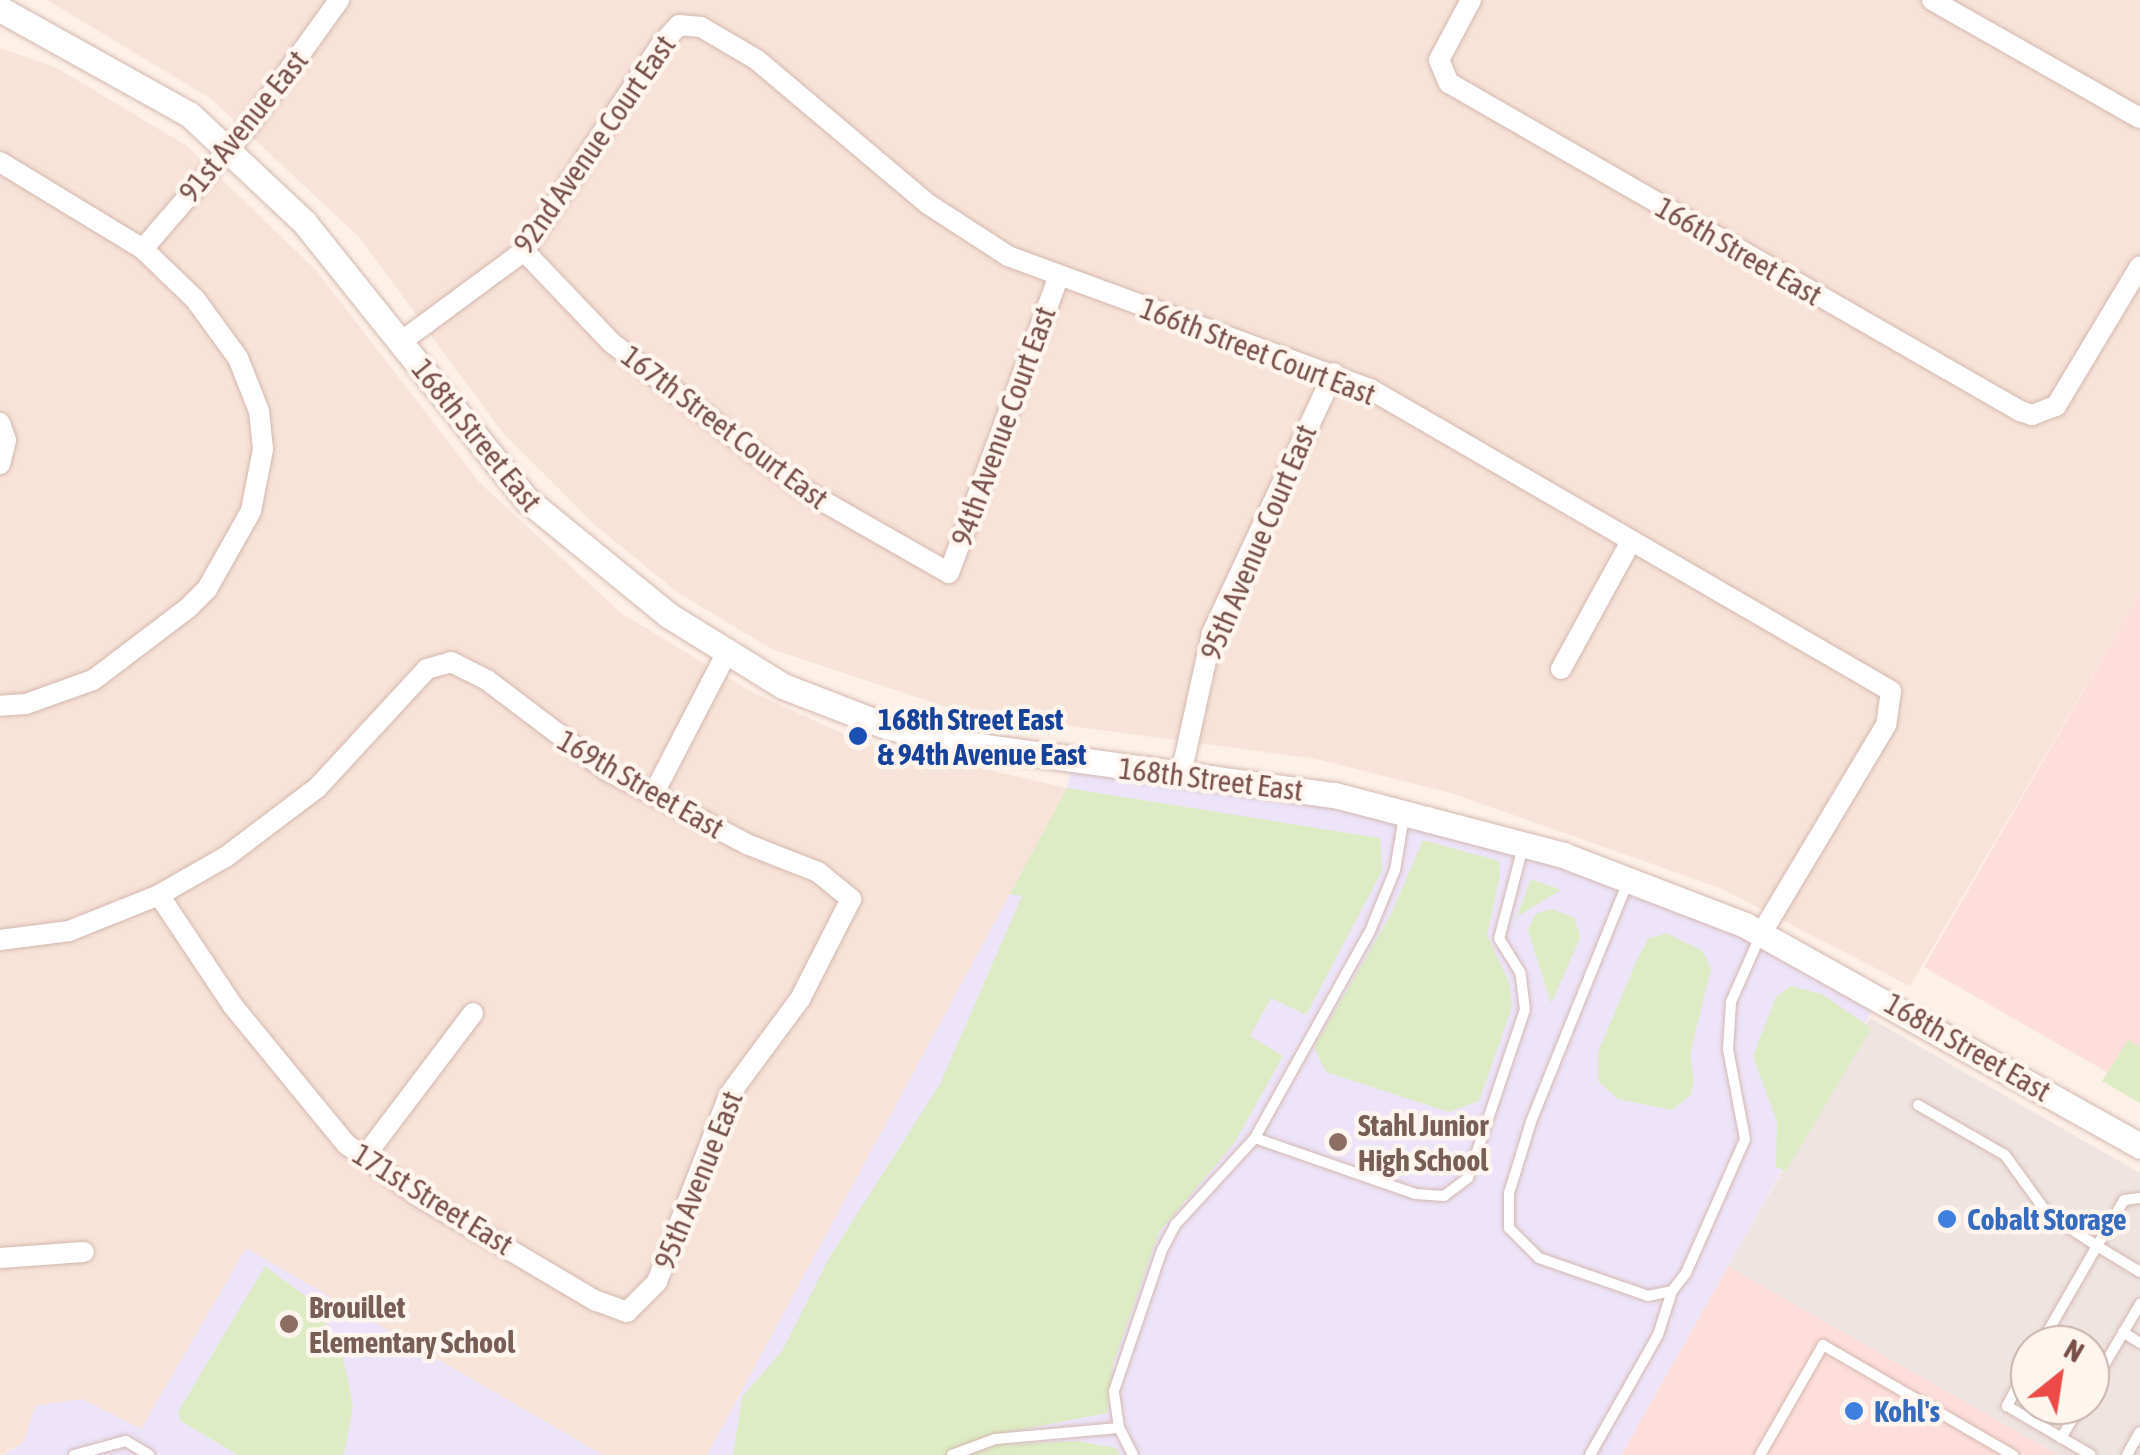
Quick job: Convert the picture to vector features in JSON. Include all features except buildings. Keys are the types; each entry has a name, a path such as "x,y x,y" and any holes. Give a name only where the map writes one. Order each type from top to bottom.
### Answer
{"street":[{"name":"91st Avenue East","path":"143,248 228,148 339,0"},
{"name":"166th Street East","path":"1470,0 1443,48 1440,72 1470,97 2020,411 2044,412 2067,392 2140,266"},
{"path":"1932,0 2140,118"},
{"name":"168th Street East","path":"0,9 139,82 228,148 304,222 526,500 611,574 783,686 886,726 1072,763 1181,774 1404,811 1629,878 1760,934 2140,1146"},
{"name":"92nd Avenue Court East","path":"402,341 524,251 660,46 679,25 692,24"},
{"name":"166th Street Court East","path":"692,24 757,60 964,231 1058,278 1334,373 1475,447 1891,692 1886,725 1760,934"},
{"path":"0,162 143,248 220,331 259,410 260,482 207,589 127,661 58,695 0,706"},
{"name":"167th Street Court East","path":"524,251 612,343 756,454 949,573"},
{"name":"94th Avenue Court East","path":"949,573 1058,278"},
{"name":"95th Avenue Court East","path":"1181,774 1212,633 1334,373"},
{"path":"0,423 6,440 0,464"},
{"path":"1561,670 1631,541"},
{"path":"654,793 726,652"},
{"name":"169th Street East","path":"159,895 227,856 317,788 438,663 452,662 487,680 567,745 749,845 818,872 851,899"},
{"path":"0,940 69,930 159,895"},
{"name":"171st Street East","path":"159,895 308,1104 366,1156 417,1195 596,1301 613,1310 636,1308"},
{"name":"95th Avenue East","path":"636,1308 669,1255 729,1095 800,999 851,899"},
{"path":"366,1156 473,1013"},
{"path":"0,1258 84,1252"}],"lane":[{"path":"1133,1455 1119,1428 1114,1392 1162,1250 1176,1224 1255,1138 1370,931 1404,838 1404,811"},
{"path":"1255,1138 1416,1194 1457,1191 1468,1178 1526,1010 1520,972 1499,939 1524,844"},
{"path":"1629,878 1531,1122 1506,1212 1520,1245 1539,1258 1648,1296 1672,1291"},
{"path":"1590,1455 1658,1335 1672,1291 1734,1175 1745,1139 1728,1048 1731,1002 1760,934"},
{"path":"1918,1105 2004,1155 2047,1213 2140,1272"},
{"path":"2051,1325 2124,1200 2140,1198"},
{"path":"2110,1355 2140,1304"},
{"path":"2124,1332 2140,1342"},
{"path":"1760,1455 1822,1345 2014,1455"},
{"path":"2040,1425 2091,1455"},
{"path":"2062,1438 2069,1425"},
{"path":"952,1455 995,1439 1119,1428"},
{"path":"2127,1455 2140,1432"},
{"path":"74,1455 126,1441 150,1455"}],"shaded area":[{"path":"47,0 2140,0 2140,594 1910,986 1720,888 1451,793 1317,759 959,711 772,649 677,592 595,525 503,433 359,237 210,98"},
{"path":"0,48 57,68 187,146 316,270 479,482 621,613 752,692 857,740 1067,788 707,1455 603,1455 246,1249 141,1429 82,1399 35,1406 24,1442 0,1455"},
{"path":"2140,594 2140,1091 1924,967"},
{"name":"Stahl Junior High School","path":"1073,763 1181,774 1563,855 1880,997 1621,1455 707,1455 1067,788"},
{"name":"Cobalt Storage","path":"1870,1018 2140,1173 2140,1455 2058,1455 1728,1266"},
{"name":"Brouillet Elementary School","path":"246,1248 603,1455 3,1455 24,1442 35,1406 82,1399 141,1429"},
{"path":"1728,1266 2058,1455 1621,1455"}],"green space":[{"path":"1067,788 1380,838 1382,871 1306,1015 1271,998 1250,1036 1283,1056 1235,1142 1159,1232 1113,1364 1107,1413 987,1436 947,1455 733,1455 742,1397 782,1351 829,1258 940,1084 1022,896 1010,894"},
{"path":"1423,840 1499,861 1500,875 1487,935 1509,982 1512,1007 1479,1101 1449,1112 1326,1072 1314,1047 1391,914"},
{"path":"1531,879 1561,890 1518,916 1512,929"},
{"path":"1552,909 1575,918 1580,938 1551,1004 1528,930 1535,914"},
{"path":"1666,933 1703,951 1711,969 1690,1054 1694,1082 1690,1096 1672,1110 1618,1099 1598,1081 1598,1052 1636,962 1648,939"},
{"path":"1791,986 1822,994 1871,1028 1786,1171 1776,1167 1777,1122 1753,1056 1776,997"},
{"path":"2128,1040 2140,1047 2140,1103 2102,1081"},
{"path":"265,1266 315,1303 342,1351 353,1406 344,1455 238,1455 181,1421 178,1412"},
{"path":"1078,1441 1116,1448 1120,1455 969,1455 996,1445"}],"place":[{"name":"168th Street East & 94th Avenue East","path":"858,736"},
{"name":"Stahl Junior High School","path":"1338,1142"},
{"name":"Cobalt Storage","path":"1947,1219"},
{"name":"Brouillet Elementary School","path":"289,1324"},
{"name":"Kohl's","path":"1854,1411"}]}
